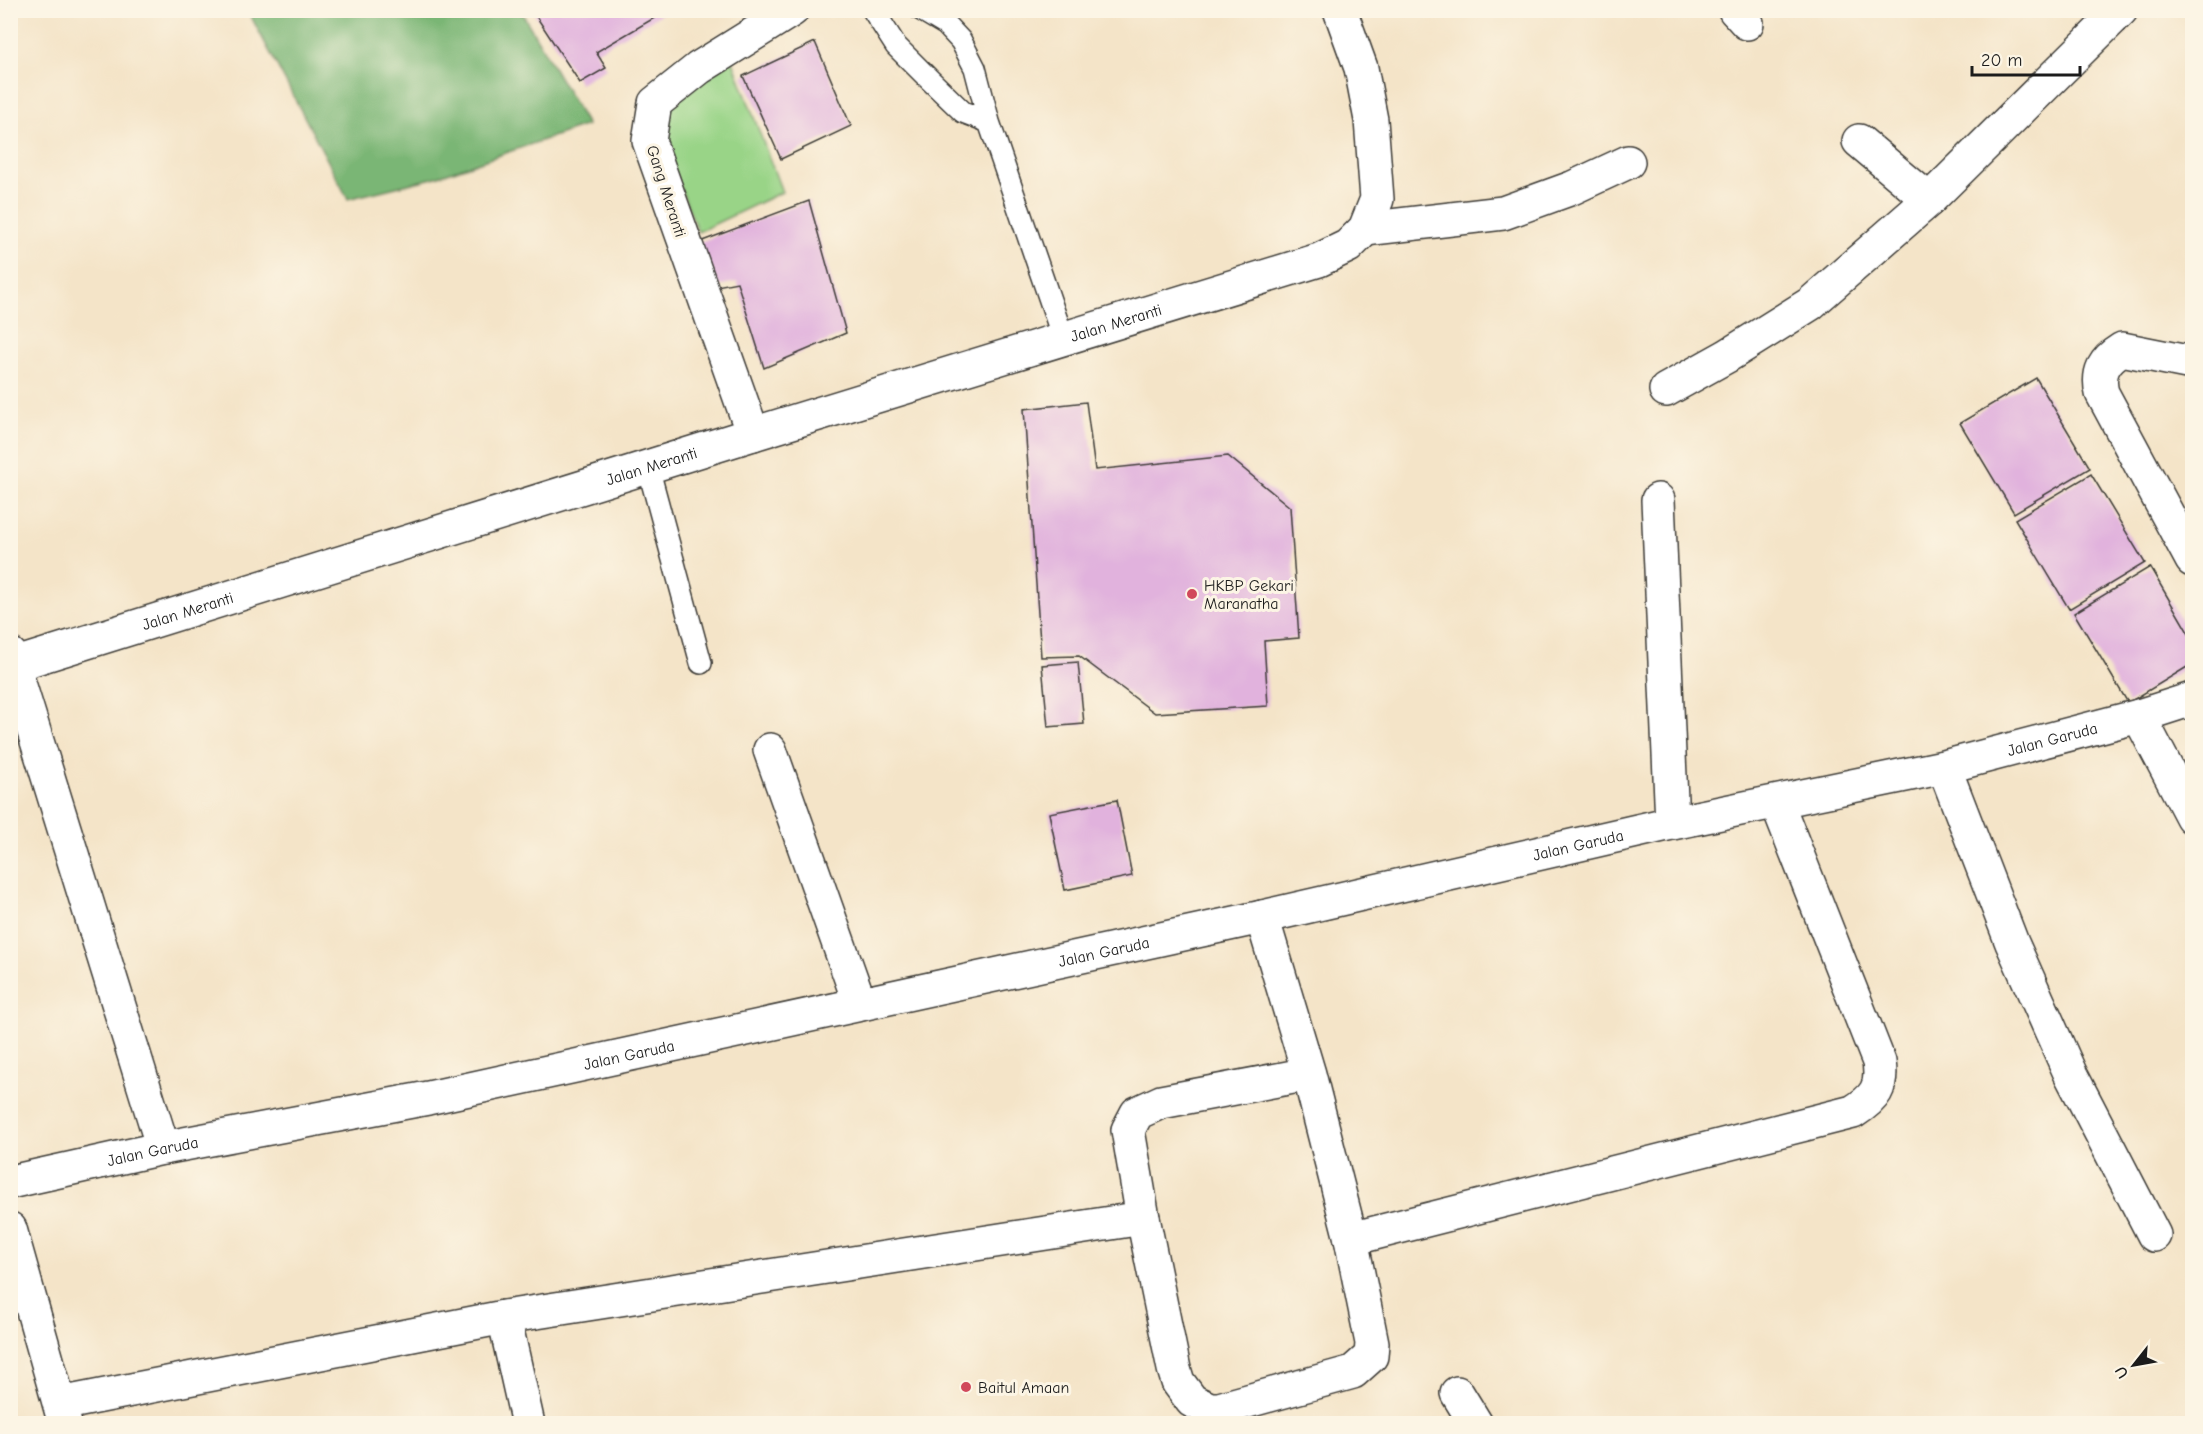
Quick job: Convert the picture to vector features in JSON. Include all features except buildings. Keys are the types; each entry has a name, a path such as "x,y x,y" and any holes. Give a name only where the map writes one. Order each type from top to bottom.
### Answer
{"street":[{"name":"Gang Meranti","path":"753,434 649,141 655,103 699,68 792,10"},
{"path":"1666,390 1727,356 1810,304 1929,200 2121,10"},
{"path":"1341,13 1361,68 1371,120 1377,199 1365,230 1503,213 1572,188 1628,162"},
{"path":"1859,141 1929,200"},
{"name":"Jalan Meranti","path":"12,662 1319,260 1348,246 1365,230"},
{"path":"2193,363 2122,349 2104,363 2100,381 2102,393 2193,560"},
{"path":"1658,500 1672,823"},
{"path":"12,662 163,1148"},
{"name":"Jalan Garuda","path":"10,1182 163,1148 428,1098 1262,917 1672,823 1944,767 2139,716 2193,699"},
{"path":"2139,716 2193,817"},
{"path":"770,750 860,1004"},
{"path":"1944,767 2012,943 2070,1073 2154,1235"},
{"path":"1351,1239 1853,1112 1874,1095 1880,1086 1879,1062 1777,802"},
{"path":"1262,917 1309,1074 1351,1239 1372,1343 1371,1356 1353,1372 1210,1409 1192,1401 1178,1382 1143,1218 1128,1130 1137,1113 1142,1109 1167,1101 1309,1074"},
{"path":"10,1228 63,1414 504,1317 1143,1218"},
{"path":"504,1317 528,1424"},
{"path":"1458,1393 1476,1424"}],"lane":[{"path":"873,10 896,45 963,112 989,122"},
{"path":"921,10 946,25 961,41 975,68 989,122 1063,338"},
{"path":"648,467 701,663"}],"green space":[{"path":"248,11 521,11 587,125 433,178 348,199"},
{"path":"731,56 782,192 698,232 659,134 670,107"}],"place":[{"name":"HKBP Gekari Maranatha","path":"1192,594"},
{"name":"Baitul Amaan","path":"966,1387"}]}
